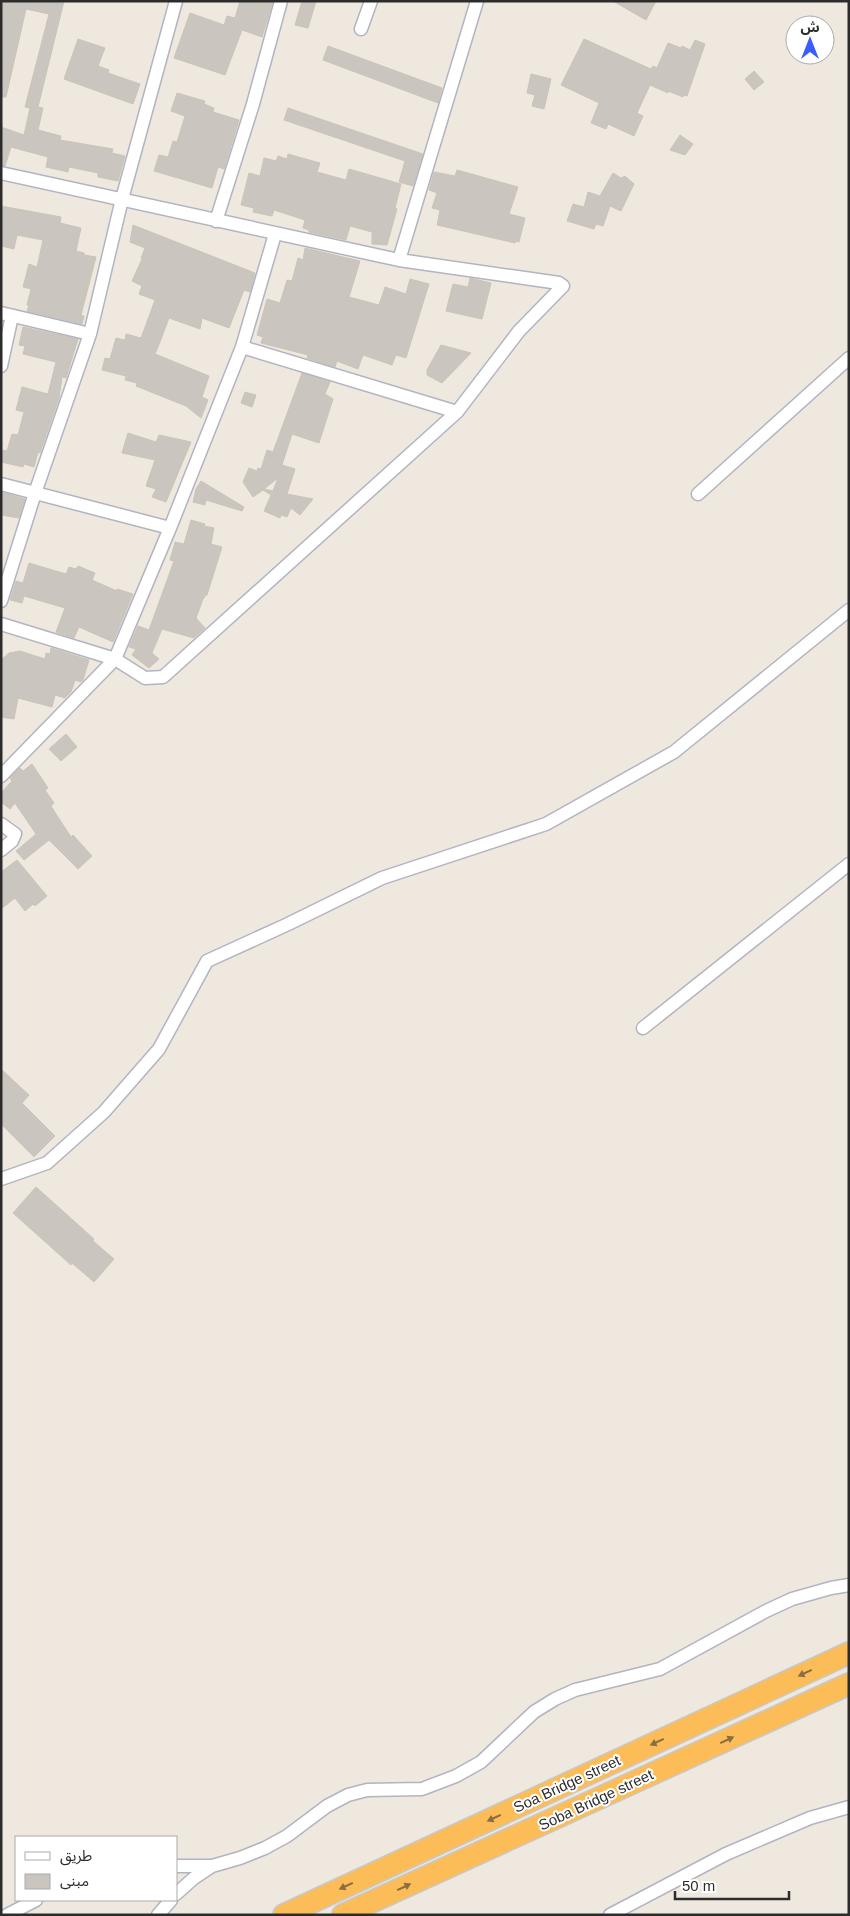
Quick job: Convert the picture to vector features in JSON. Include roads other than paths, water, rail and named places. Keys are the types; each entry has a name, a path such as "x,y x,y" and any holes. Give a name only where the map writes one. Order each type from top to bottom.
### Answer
{"highway":[{"name":"Soa Bridge street","path":"284,1915 849,1653"},
{"name":"Soba Bridge street","path":"343,1915 849,1684"}],"street":[{"path":"1,601 90,334 122,199 176,1"},
{"path":"216,221 253,104 281,1"},
{"path":"361,29 371,1"},
{"path":"399,260 477,1"},
{"path":"1,173 399,260 562,284 562,289 519,332 457,412 163,677 145,678 115,659 1,624"},
{"path":"1,776 115,659 170,528 242,347 275,234"},
{"path":"1,366 7,315 90,334"},
{"path":"242,347 457,412"},
{"path":"698,494 849,358"},
{"path":"1,484 170,528"},
{"path":"1,1179 47,1163 104,1112 159,1049 208,961 382,878 546,824 674,752 849,610"},
{"path":"1,824 15,834 12,841 1,850"},
{"path":"643,1028 849,864"},
{"path":"178,1866 212,1866 265,1848 287,1836 327,1806 348,1795 367,1790 422,1789 456,1776 481,1762 534,1712 555,1699 575,1690 660,1669 766,1611 792,1599 830,1588 849,1585"},
{"path":"610,1915 726,1854 810,1818 849,1807"},
{"path":"178,1892 212,1866"},
{"path":"7,1915 34,1901"},
{"path":"158,1915 170,1901"},
{"path":"632,1915 635,1901"}]}
